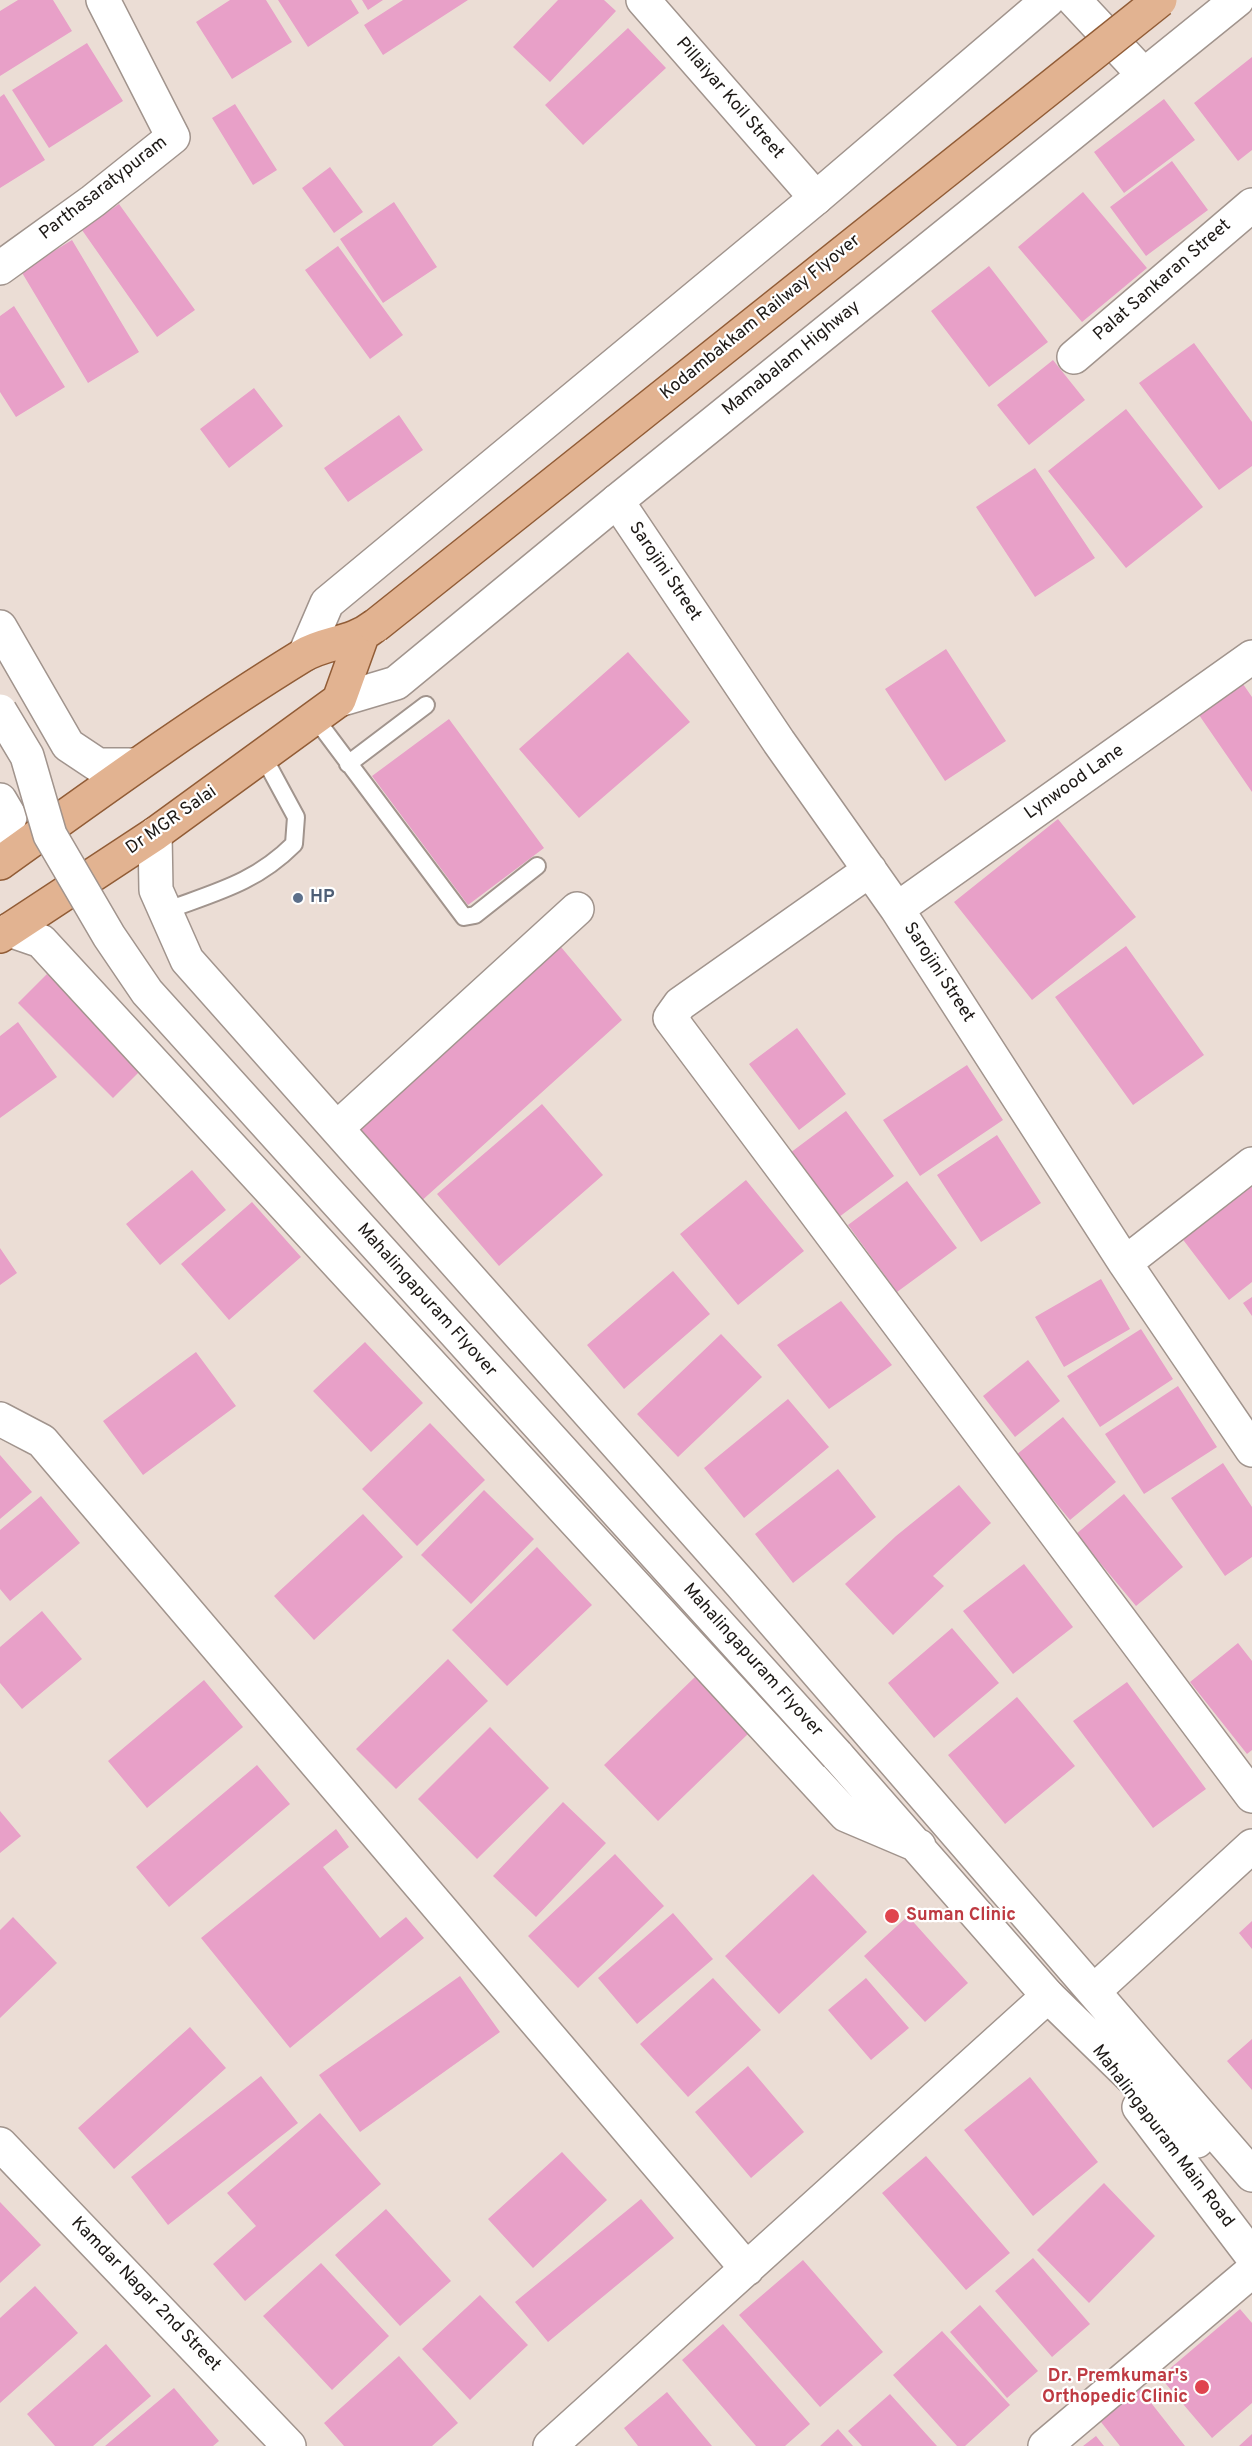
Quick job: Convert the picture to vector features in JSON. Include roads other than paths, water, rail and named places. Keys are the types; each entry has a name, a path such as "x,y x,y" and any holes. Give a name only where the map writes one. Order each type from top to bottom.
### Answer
{"main road":[{"name":"Kodambakkam Railway Flyover","path":"305,654 368,631 1160,0"},
{"path":"327,709 368,631"},
{"path":"0,863 137,765 305,654"},
{"name":"Dr MGR Salai","path":"5,933 155,834 327,709"}],"street":[{"name":"Parthasaratypuram","path":"0,268 93,201 173,137 103,0"},
{"name":"Pillaiyar Koil Street","path":"643,0 816,198"},
{"path":"305,654 327,603 816,198 1048,0"},
{"path":"1074,0 1143,74"},
{"name":"Mamabalam Highway","path":"327,709 396,683 617,501 1237,0"},
{"name":"Palat Sankaran Street","path":"1074,357 1252,205"},
{"name":"Sarojini Street","path":"617,501 779,742 897,909 1125,1263 1252,1450"},
{"path":"0,627 10,668 68,745 98,765 137,765"},
{"name":"Lynwood Lane","path":"897,909 1252,657"},
{"name":"Mahalingapuram Flyover","path":"0,711 27,756 50,835 109,936 147,992 919,1846"},
{"path":"0,800 9,818 0,843"},
{"path":"155,834 156,890 187,960 741,1584 1252,2175"},
{"path":"870,870 681,1004 670,1018 1252,1796"},
{"path":"337,1128 577,909"},
{"path":"5,933 41,941 846,1815 919,1846"},
{"path":"1125,1263 1252,1164"},
{"path":"0,1419 42,1441 747,2269"},
{"name":"Mahalingapuram Main Road","path":"919,1846 1060,2007 1252,2256"},
{"path":"1094,1991 1252,1846"},
{"path":"550,2446 747,2269 1060,2007"},
{"name":"Mahalingapuram Main Road","path":"1060,2007 1252,2195"},
{"name":"Kamdar Nagar 2nd Street","path":"0,2144 290,2446"},
{"path":"1045,2446 1252,2271"}],"lane":[{"path":"348,764 426,705"},
{"path":"327,709 348,764 464,917 475,915 537,866"},
{"path":"165,911 246,881 274,865 294,844 296,817 263,756"}],"place":[{"name":"HP","path":"298,898"},
{"name":"Suman Clinic","path":"892,1916"},
{"name":"Dr. Premkumar's Orthopedic Clinic","path":"1202,2387"}]}
